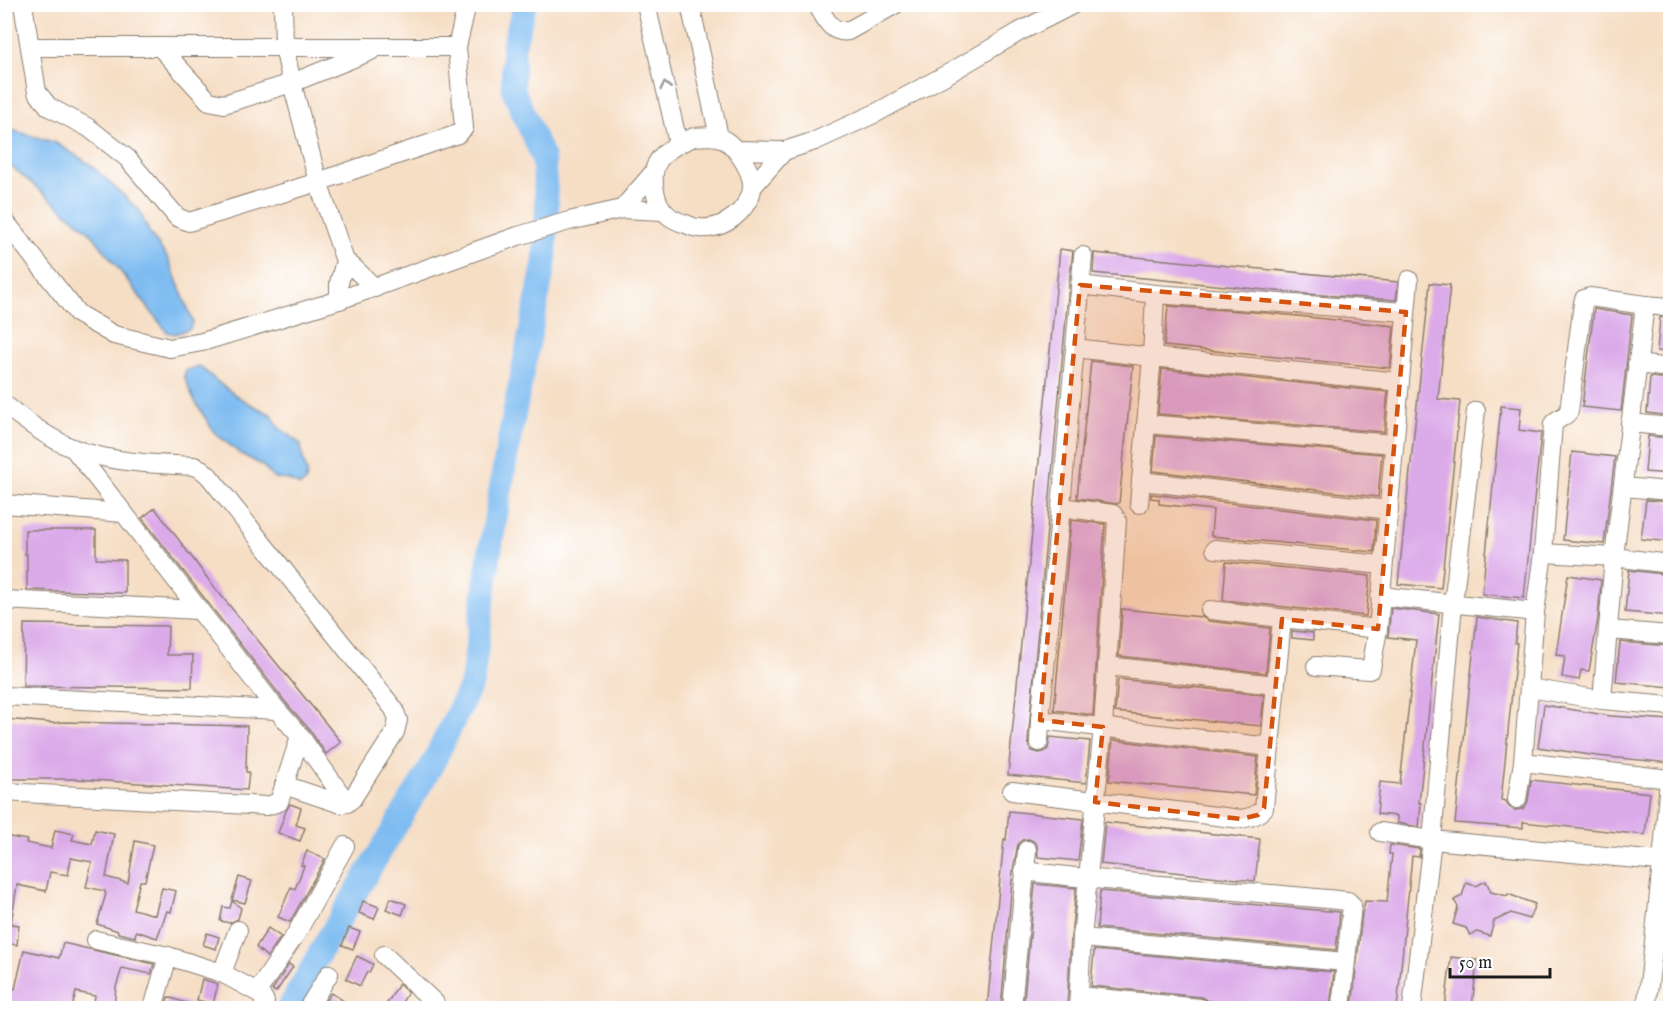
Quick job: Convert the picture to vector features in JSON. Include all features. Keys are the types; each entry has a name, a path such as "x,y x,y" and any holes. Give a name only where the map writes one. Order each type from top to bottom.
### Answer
{"street":[{"path":"23,4 37,92 49,107 89,128 127,158 177,217 189,222 318,182 458,134 464,128 457,47 466,4"},
{"path":"283,4 284,47 318,182 345,261 375,288"},
{"path":"646,4 678,143"},
{"path":"690,4 719,137"},
{"path":"817,4 833,30 840,33 848,31 896,4"},
{"path":"736,150 784,151 814,141 876,113 1018,32 1074,4"},
{"path":"30,47 457,47"},
{"path":"160,47 209,101 224,104 292,83 381,47"},
{"path":"622,209 652,173 661,157 678,143 694,137 719,137 736,150 747,167 753,186"},
{"path":"5,221 78,314 114,335 170,348 202,342 339,300 518,236 622,209 663,212 677,221 699,228 716,226 731,220 743,209 753,186 784,151"},
{"path":"652,173 656,197 663,212"},
{"path":"1039,742 1083,256"},
{"path":"339,300 339,283 345,261"},
{"path":"1316,666 1371,669 1378,629 1409,280"},
{"path":"1080,285 1155,294 1406,312"},
{"path":"1139,504 1155,294"},
{"path":"1517,799 1543,553 1553,424 1556,419 1567,415 1569,411 1584,299 1590,297 1671,307"},
{"path":"1602,700 1614,557 1645,305"},
{"path":"1075,348 1400,382"},
{"path":"1637,364 1671,368"},
{"path":"4,405 29,425 74,449 113,459 194,466 201,469 209,476 394,709 398,720 395,732 352,799 347,803 341,804 284,785"},
{"path":"1412,1008 1432,840 1453,604 1476,411"},
{"path":"1630,423 1671,428"},
{"path":"1146,424 1394,444"},
{"path":"74,449 277,710 300,736 347,803"},
{"path":"1141,481 1389,510"},
{"path":"1623,487 1671,491"},
{"path":"4,504 124,513"},
{"path":"1061,507 1113,514 1117,520 1104,727 1082,938 1078,1002 1200,1008"},
{"path":"1215,549 1383,565"},
{"path":"1543,553 1614,557 1671,564"},
{"path":"1380,596 1535,612"},
{"path":"4,600 198,609"},
{"path":"1210,610 1378,629"},
{"path":"1012,791 1241,819 1258,815 1264,808 1282,619"},
{"path":"1608,630 1671,635"},
{"path":"1107,666 1275,685"},
{"path":"1529,687 1602,700 1671,706"},
{"path":"4,696 277,710"},
{"path":"1040,720 1270,747"},
{"path":"4,792 267,806 279,802 300,736"},
{"path":"1522,762 1670,779 1663,942 1646,1008"},
{"path":"1380,832 1432,840 1667,861"},
{"path":"96,940 168,956 222,973 266,1000 296,934 345,846"},
{"path":"1012,1008 1027,850"},
{"path":"1024,871 1088,879 1268,892 1348,901 1352,905 1341,1008"},
{"path":"222,973 238,930"},
{"path":"1082,938 1346,962"},
{"path":"384,955 435,1003 432,1008"},
{"path":"153,1008 168,956"},
{"path":"308,1008 329,974"}],"path":[{"path":"266,1000 288,1008"}],"highlighted area":[{"path":"1080,285 1406,312 1378,629 1282,619 1264,808 1258,815 1241,819 1095,802 1103,727 1040,720"}],"water":[{"path":"5,128 56,143 91,165 139,210 150,234 168,258 193,322 190,329 175,334 167,332 91,233 5,161"},
{"path":"200,366 234,394 272,415 279,428 301,445 307,472 306,481 300,486 289,480 273,478 262,465 241,454 214,432 193,398 184,376 186,370"}],"building":[{"path":"1060,249 1073,251 1028,741 1032,751 1039,753 1048,749 1050,737 1090,741 1086,783 1008,775"},
{"path":"1094,253 1398,282 1396,300 1307,294 1093,273"},
{"path":"1430,283 1450,285 1438,399 1460,401 1441,588 1398,584"},
{"path":"1168,306 1268,313 1394,326 1390,368 1164,346"},
{"path":"1594,309 1632,315 1621,411 1582,407"},
{"path":"1660,317 1671,318 1671,352 1657,351"},
{"path":"1091,361 1133,366 1119,503 1116,504 1077,498"},
{"path":"1162,369 1388,392 1384,432 1158,414"},
{"path":"1650,377 1671,379 1671,416 1647,413"},
{"path":"1501,406 1521,408 1519,430 1541,433 1524,598 1482,594"},
{"path":"1156,436 1382,454 1378,497 1153,471"},
{"path":"1648,436 1671,438 1671,474 1645,472"},
{"path":"1572,452 1615,457 1604,544 1563,540"},
{"path":"1151,494 1376,520 1374,552 1211,536 1213,510 1159,504 1159,499 1151,498"},
{"path":"1646,500 1671,502 1671,542 1641,539"},
{"path":"155,508 211,583 341,742 326,754 309,729 286,703 142,518"},
{"path":"1071,520 1105,524 1093,715 1054,710"},
{"path":"25,530 96,530 96,559 125,560 125,593 27,590"},
{"path":"1226,562 1370,576 1366,616 1223,600"},
{"path":"1629,570 1671,575 1671,616 1625,612"},
{"path":"1568,575 1601,580 1598,619 1589,671 1581,670 1579,680 1562,677 1565,656 1556,655"},
{"path":"1391,608 1439,614 1419,803 1421,803 1419,827 1397,823 1397,816 1377,814 1380,782 1400,784 1416,640 1388,637"},
{"path":"1122,609 1202,617 1209,621 1270,628 1266,673 1119,656"},
{"path":"1477,617 1517,623 1515,643 1517,643 1501,800 1506,801 1509,807 1515,810 1525,807 1531,780 1650,793 1645,835 1523,822 1523,828 1455,823"},
{"path":"24,624 168,626 167,655 193,655 192,688 23,686"},
{"path":"1292,631 1313,633 1313,640 1292,638"},
{"path":"1620,642 1671,646 1671,687 1616,682"},
{"path":"1118,679 1264,695 1261,726 1115,712"},
{"path":"1544,705 1611,716 1671,720 1671,763 1597,756 1538,747"},
{"path":"4,719 53,723 247,726 246,772 249,772 247,790 76,779 4,779"},
{"path":"1113,740 1258,757 1254,795 1109,781"},
{"path":"290,804 301,808 296,825 305,828 300,841 278,833"},
{"path":"1009,811 1083,819 1078,861 1038,857 1037,845 1029,839 1022,840 1018,844 1013,870 1001,1008 987,1008 1004,839 1006,840"},
{"path":"1105,822 1260,839 1255,881 1101,864"},
{"path":"55,830 74,834 72,840 92,844 95,830 114,834 106,877 128,883 135,841 153,845 145,881 140,881 133,909 155,915 162,888 176,891 171,912 167,911 157,938 136,931 135,937 97,924 105,891 86,887 92,862 71,858 68,875 50,872 46,891 17,885 11,924 19,925 17,945 4,943 4,836 27,840 26,843 51,848"},
{"path":"1390,845 1420,849 1419,857 1412,856 1397,1008 1352,1008 1365,901 1387,902 1392,854 1389,854"},
{"path":"307,851 325,859 290,922 278,917 291,887 295,889"},
{"path":"239,877 252,881 245,903 232,900"},
{"path":"1486,881 1491,892 1507,896 1508,894 1535,904 1529,919 1511,913 1494,921 1490,936 1477,932 1470,935 1466,928 1453,924 1458,907 1454,900 1462,896 1466,883 1476,886"},
{"path":"1035,884 1076,888 1067,1008 1023,1008"},
{"path":"1100,891 1340,912 1336,950 1097,928"},
{"path":"391,898 406,904 402,915 386,909"},
{"path":"232,901 241,908 238,919 230,923 220,921 223,907 230,908"},
{"path":"363,901 379,907 374,919 359,913"},
{"path":"268,928 281,937 267,957 256,947"},
{"path":"349,928 360,932 353,949 342,945"},
{"path":"207,933 219,937 216,949 203,945"},
{"path":"63,943 154,964 151,974 122,968 116,987 114,1008 93,1008 95,996 76,992 72,1008 27,1008 13,1005 12,1008 4,1008 4,987 15,989 24,950 59,958"},
{"path":"1094,950 1334,972 1330,1008 1277,1008 1208,1001 1201,997 1091,986"},
{"path":"357,956 373,964 360,986 346,979"},
{"path":"1451,957 1477,960 1472,1008 1445,1008"},
{"path":"289,964 293,967 276,992 272,990"},
{"path":"202,979 218,984 213,1004 197,1000"},
{"path":"399,984 408,993 398,1008 384,1008"},
{"path":"331,993 354,1008 332,1008 324,1003"},
{"path":"168,997 196,1006 196,1008 165,1008"}],"waterway":[{"path":"289,1008 432,765 472,683 490,550 545,260 547,206 543,158 513,89 513,48 525,4"}]}
